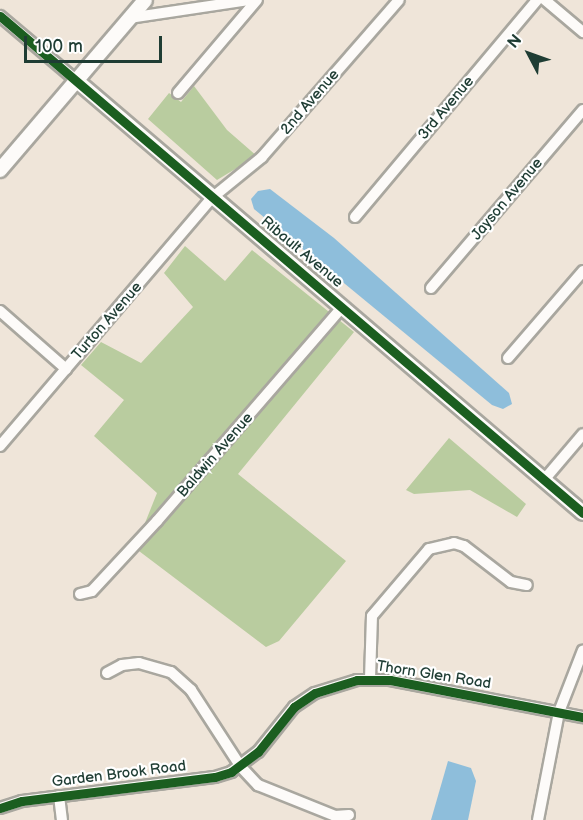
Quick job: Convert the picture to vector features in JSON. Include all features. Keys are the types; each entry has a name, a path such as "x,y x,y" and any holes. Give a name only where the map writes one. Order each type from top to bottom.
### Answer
{"street":[{"path":"0,170 145,0"},
{"path":"129,18 249,0"},
{"path":"178,93 257,0"},
{"name":"2nd Avenue","path":"213,197 262,157 399,0"},
{"name":"3rd Avenue","path":"355,217 537,0"},
{"path":"545,0 583,33"},
{"name":"Ribault Avenue","path":"0,16 343,306 583,513"},
{"name":"Jayson Avenue","path":"431,288 583,110"},
{"name":"Turton Avenue","path":"0,446 213,197"},
{"path":"508,358 583,271"},
{"name":"Baldwin Avenue","path":"80,594 92,591 157,521 343,306"},
{"path":"0,311 66,369"},
{"path":"544,480 583,434"},
{"path":"370,679 372,616 429,549 454,543 464,546 512,582 527,585"},
{"path":"537,820 559,712 583,650"},
{"path":"107,673 122,665 139,663 171,672 191,690 241,767 268,791 335,816 349,815"},
{"name":"Thorn Glen Road","path":"241,767 258,752 294,707 337,684 370,679 583,717"},
{"name":"Garden Brook Road","path":"0,808 59,796 215,777 241,767"},
{"path":"59,796 62,820"}],"green space":[{"path":"194,86 227,130 257,156 217,180 148,119 169,93 181,102"},
{"path":"185,246 225,281 252,250 354,332 238,474 346,561 279,641 266,647 135,548 157,493 94,436 124,400 81,365 101,342 141,363 193,307 164,273"},
{"path":"449,438 526,504 517,517 470,490 414,494 406,490"}],"water":[{"path":"270,189 334,238 509,393 512,404 503,409 492,405 254,209 251,199 258,191"},
{"path":"448,761 471,768 476,781 468,820 431,820"}],"cycle path":[{"path":"0,16 583,513"},
{"path":"0,808 22,801 215,777 231,772 258,752 294,707 315,693 357,680 390,680 583,717"}]}
